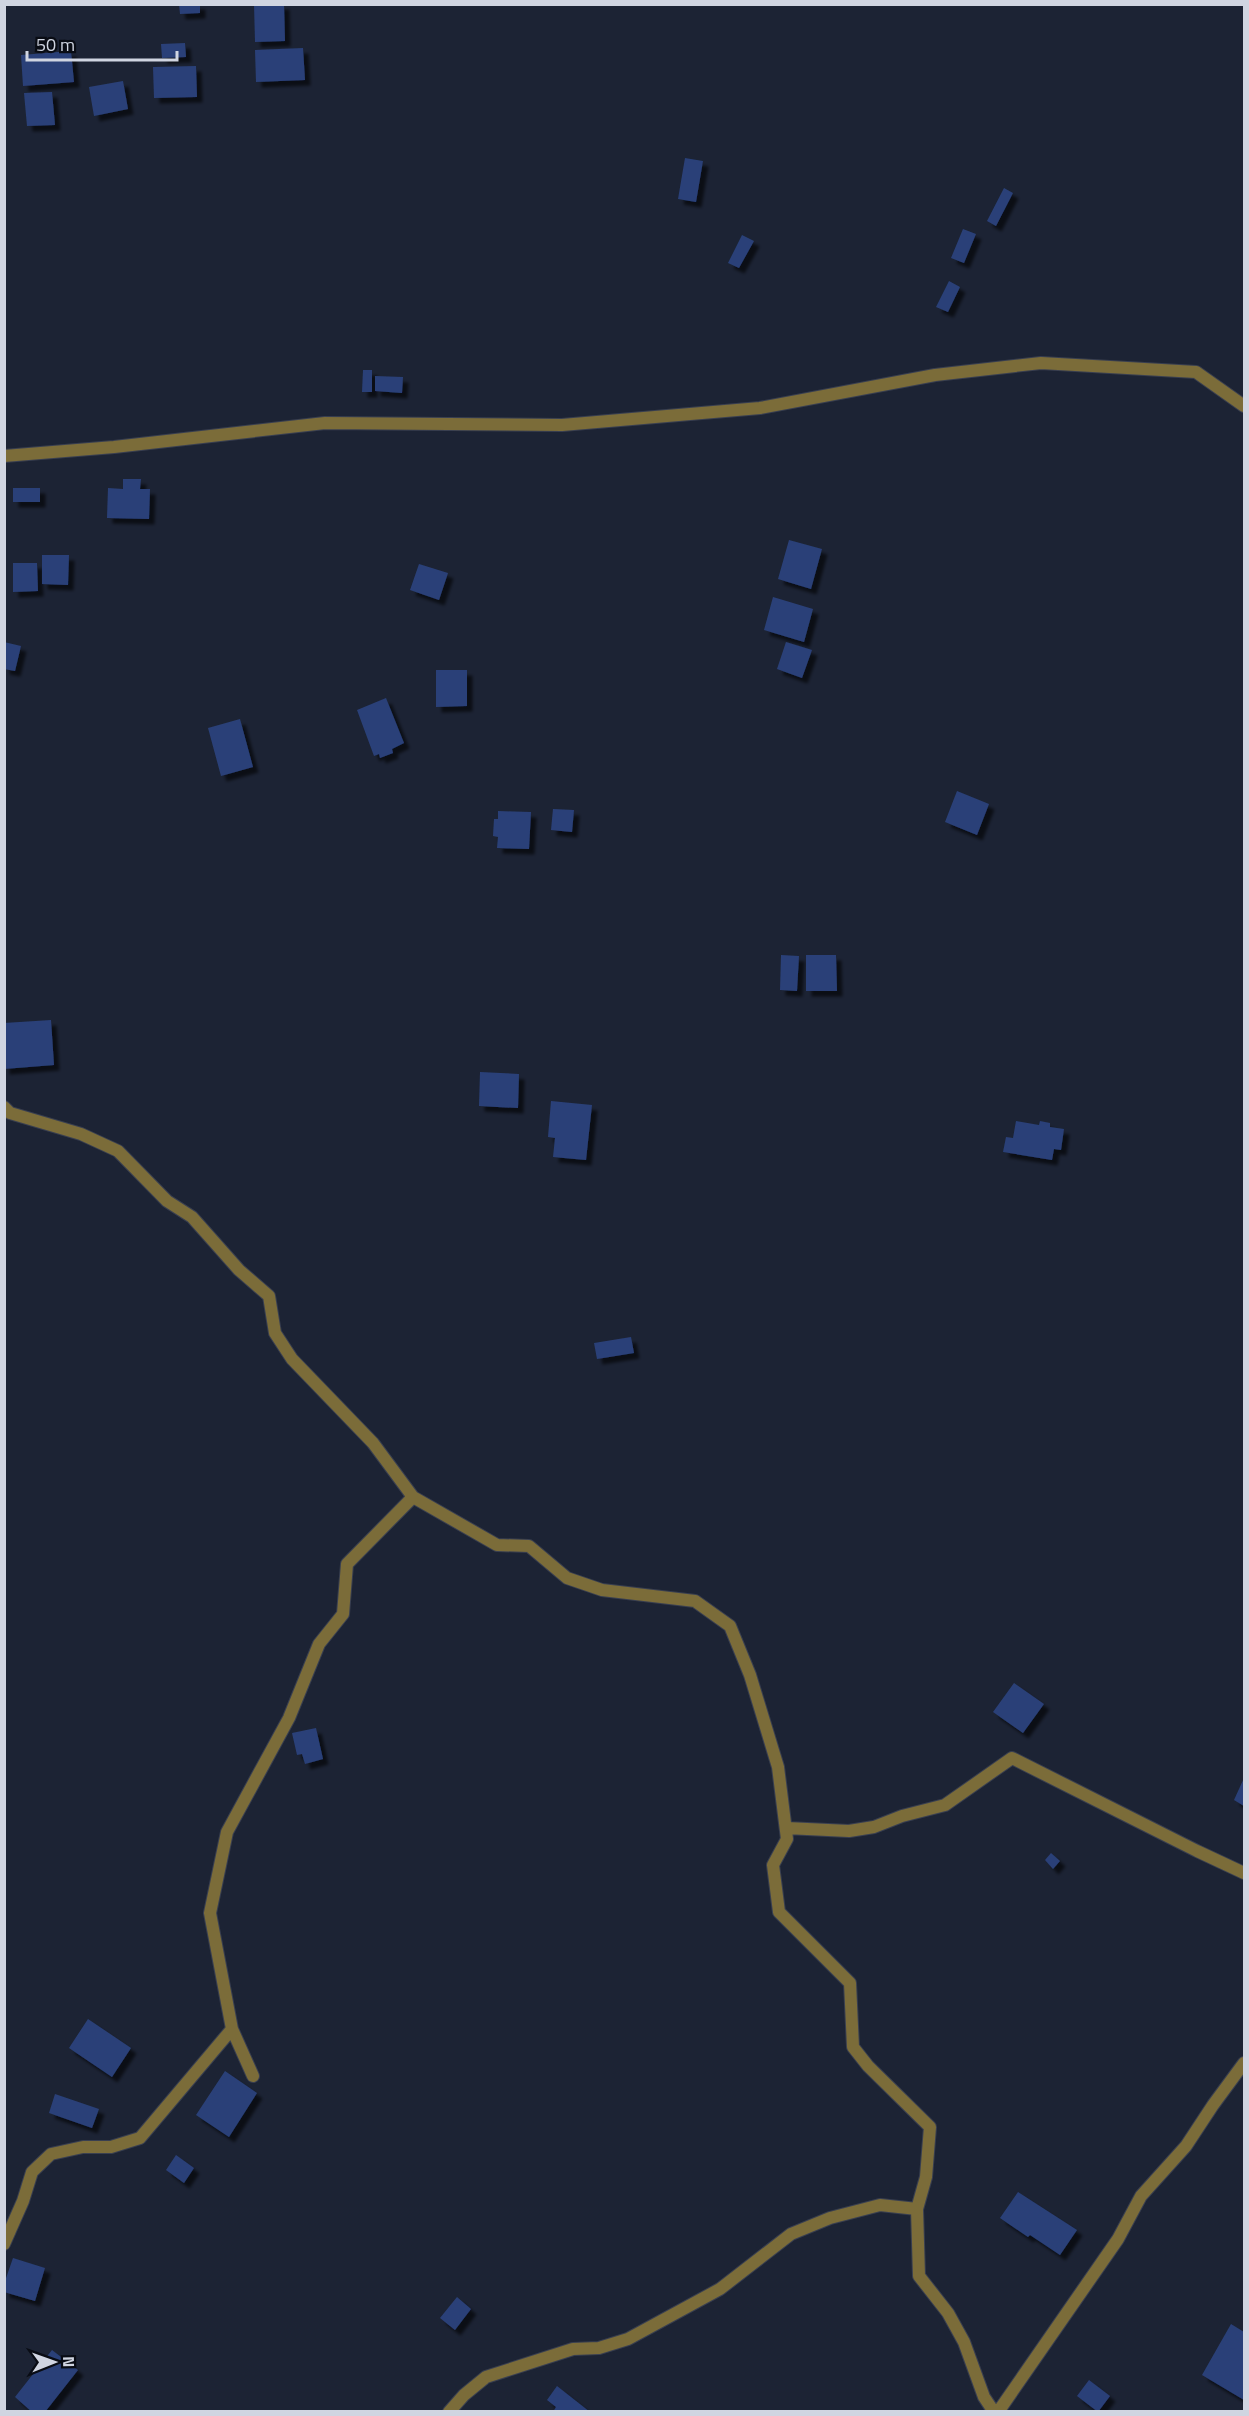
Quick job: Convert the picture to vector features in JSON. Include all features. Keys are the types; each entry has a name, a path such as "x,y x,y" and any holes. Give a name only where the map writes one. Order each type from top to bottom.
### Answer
{"street":[{"path":"4,456 114,447 325,423 562,425 760,408 935,375 1041,363 1196,372 1245,406"},
{"path":"4,1107 10,1113 81,1134 118,1151 167,1201 192,1217 239,1270 270,1296 275,1333 292,1359 373,1443 413,1497 496,1545 529,1546 567,1578 602,1590 695,1601 730,1626 750,1675 778,1767 787,1839 773,1865 779,1912 850,1983 853,2047 868,2066 930,2127 926,2177 917,2209 919,2276 948,2313 964,2342 984,2397 996,2412 1118,2239 1141,2196 1186,2146 1245,2062"},
{"path":"253,2076 232,2029 210,1913 228,1832 288,1718 319,1644 343,1614 347,1564 413,1497"},
{"path":"786,1828 849,1831 874,1827 902,1816 945,1805 1012,1758 1245,1873"},
{"path":"4,2244 32,2172 51,2154 83,2147 111,2147 140,2138 232,2029"},
{"path":"449,2412 464,2395 486,2377 573,2349 599,2348 628,2339 720,2289 791,2234 830,2218 880,2205 917,2209"}],"building":[{"path":"179,4 200,4 200,13 180,14"},
{"path":"254,4 284,4 285,41 255,42"},
{"path":"185,43 186,57 162,58 161,44"},
{"path":"303,48 305,80 256,82 255,50"},
{"path":"71,51 74,82 23,86 21,55"},
{"path":"196,66 197,97 154,98 153,67"},
{"path":"123,81 128,109 94,116 89,87"},
{"path":"52,92 55,125 27,126 24,93"},
{"path":"685,158 703,161 696,202 678,199"},
{"path":"1004,188 1013,193 996,226 987,221"},
{"path":"963,229 976,234 964,263 951,258"},
{"path":"742,235 754,241 739,268 728,263"},
{"path":"949,281 960,287 948,312 936,307"},
{"path":"363,370 372,370 372,392 362,392"},
{"path":"375,376 403,377 402,393 375,391"},
{"path":"123,479 141,479 140,489 150,489 149,519 107,518 108,488 123,489"},
{"path":"13,488 40,488 40,502 13,502"},
{"path":"789,540 822,549 811,589 778,579"},
{"path":"42,555 69,555 68,585 42,584"},
{"path":"13,563 37,563 38,591 13,592"},
{"path":"419,564 448,573 439,600 410,590"},
{"path":"773,597 813,609 804,642 764,630"},
{"path":"4,642 21,646 15,671 4,669"},
{"path":"786,642 812,650 802,678 777,669"},
{"path":"436,670 467,670 467,706 436,707"},
{"path":"386,698 404,743 392,749 393,753 380,758 379,754 374,756 357,710"},
{"path":"240,719 253,767 221,776 208,728"},
{"path":"957,791 989,804 977,835 945,822"},
{"path":"553,809 574,810 572,832 551,830"},
{"path":"498,811 531,812 529,849 497,848 498,837 493,836 494,819 498,819"},
{"path":"781,955 799,956 797,991 780,990"},
{"path":"806,955 836,955 837,991 806,991"},
{"path":"51,1020 54,1065 4,1069 4,1023"},
{"path":"480,1072 519,1074 518,1108 479,1106"},
{"path":"551,1101 592,1105 586,1160 553,1157 555,1138 548,1137"},
{"path":"1016,1121 1039,1125 1040,1121 1050,1123 1050,1127 1064,1129 1061,1150 1054,1149 1052,1160 1003,1152 1006,1137 1013,1138"},
{"path":"631,1337 634,1353 597,1359 594,1343"},
{"path":"1014,1683 1044,1704 1023,1733 993,1712"},
{"path":"316,1728 323,1759 305,1764 302,1754 297,1755 292,1733"},
{"path":"1244,1778 1244,1806 1234,1800"},
{"path":"1051,1853 1060,1861 1053,1869 1045,1860"},
{"path":"88,2019 131,2048 112,2077 69,2048"},
{"path":"225,2071 257,2093 229,2137 196,2115"},
{"path":"55,2094 99,2109 92,2128 49,2113"},
{"path":"176,2155 194,2168 184,2183 166,2170"},
{"path":"1018,2192 1077,2230 1060,2255 1000,2218"},
{"path":"13,2258 45,2268 35,2301 4,2292 4,2284"},
{"path":"457,2297 471,2309 455,2330 440,2318"},
{"path":"1231,2324 1244,2332 1244,2400 1202,2375"},
{"path":"52,2350 78,2370 45,2412 32,2412 15,2397"},
{"path":"1089,2380 1110,2396 1098,2412 1077,2396"},
{"path":"557,2386 590,2412 553,2412 556,2407 547,2400"}]}
